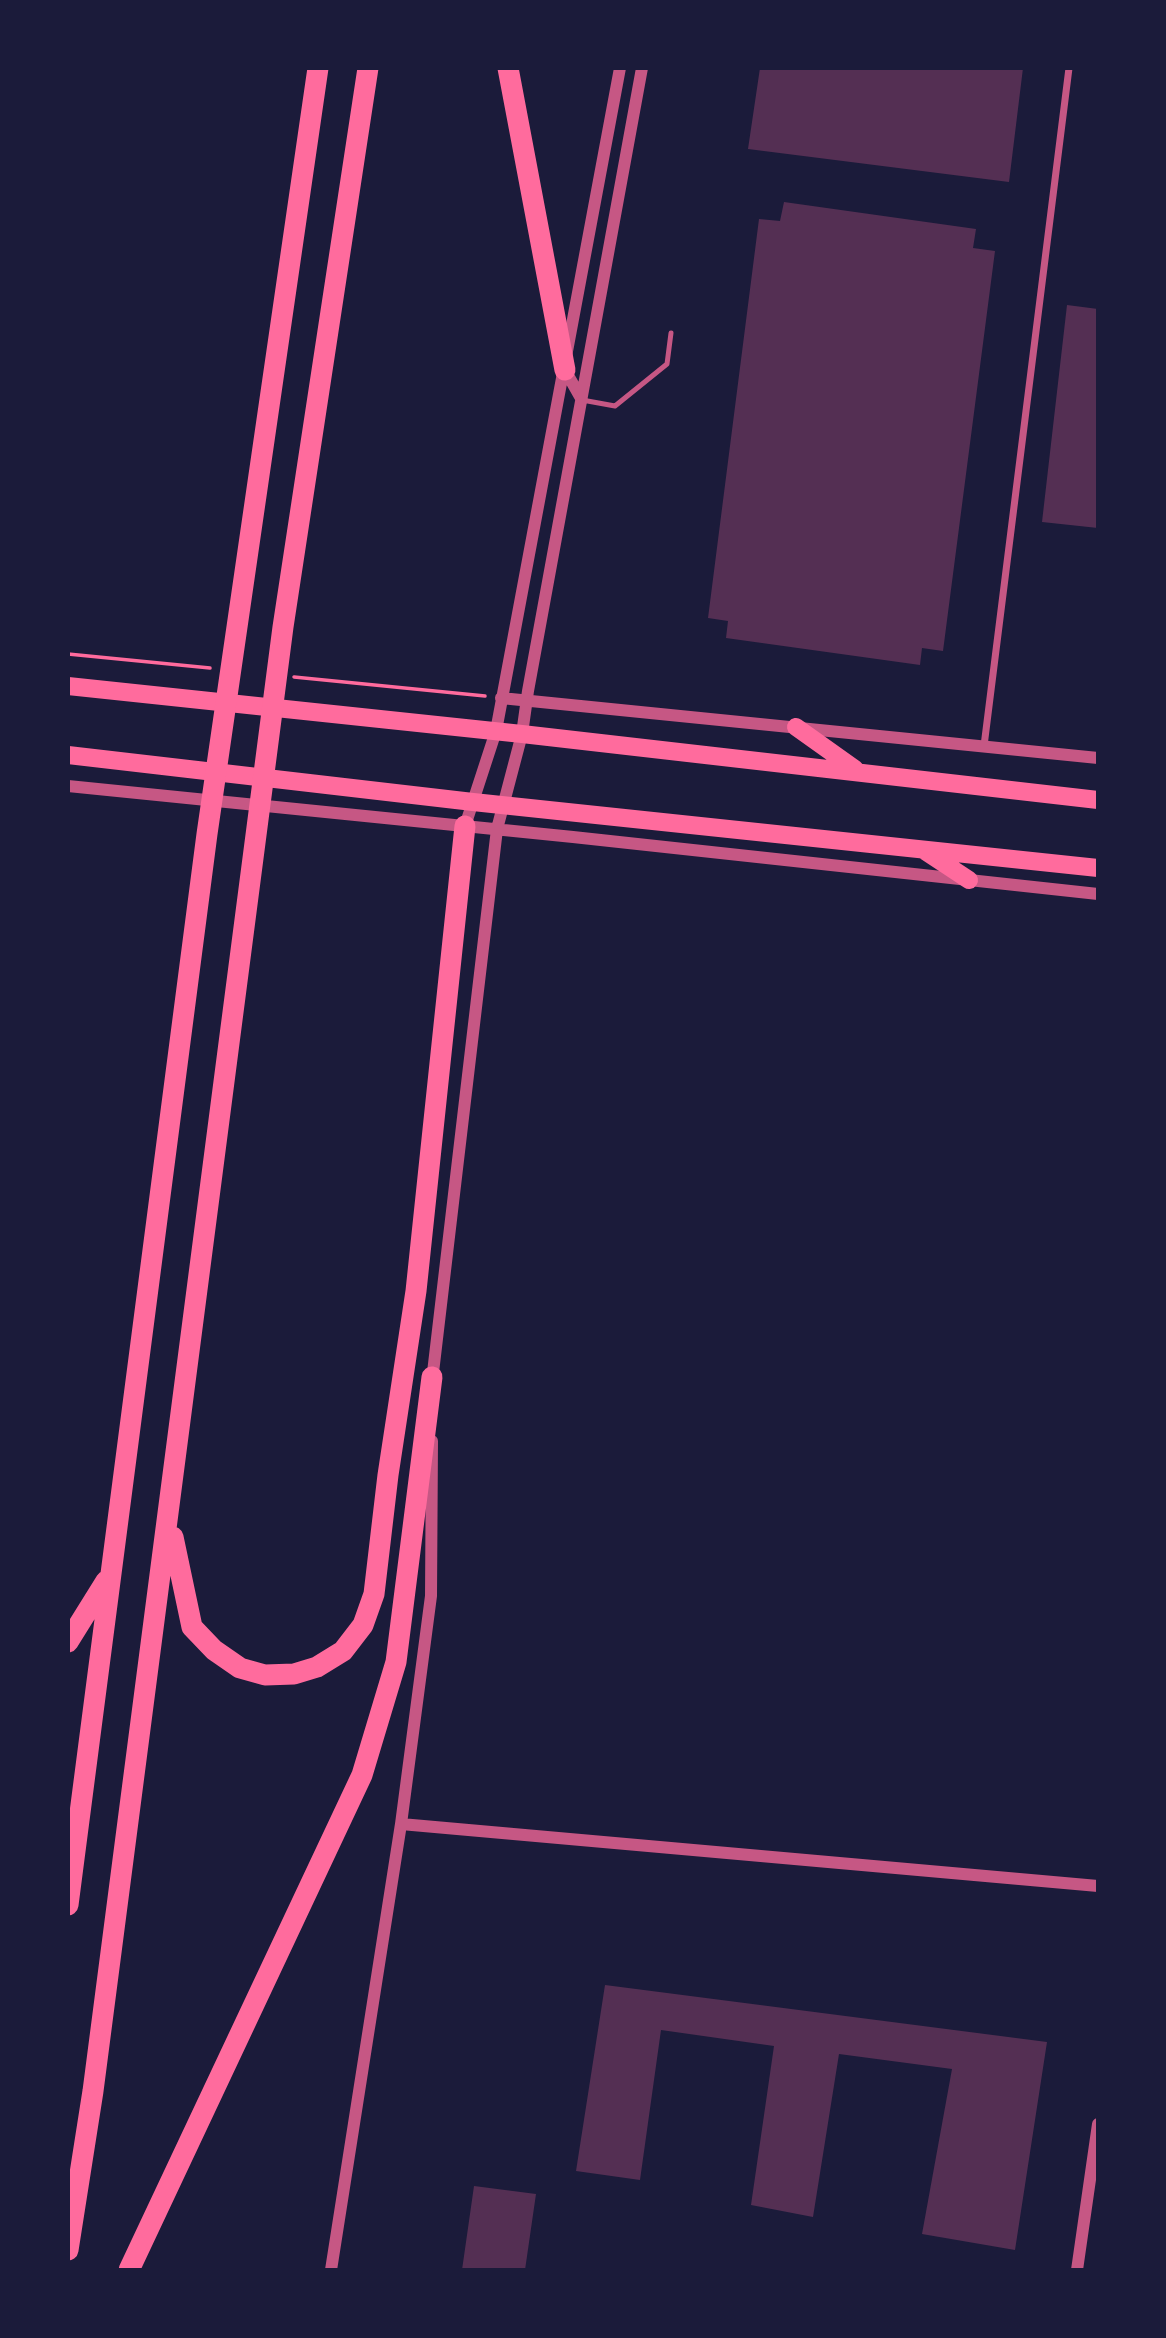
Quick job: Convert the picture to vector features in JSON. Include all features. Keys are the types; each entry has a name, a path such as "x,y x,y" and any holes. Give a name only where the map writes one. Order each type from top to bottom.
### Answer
{"highway":[{"path":"68,1905 207,834 318,68"},
{"path":"68,2250 93,2091 283,626 368,68"},
{"path":"508,68 565,370"},
{"path":"169,1516 181,1585 192,1627 214,1650 240,1668 265,1675 294,1674 317,1667 343,1651 363,1625 374,1594 388,1475 416,1291 465,826"},
{"path":"129,2270 362,1775 396,1662 432,1377"},
{"path":"68,1642 109,1576"}],"main road":[{"path":"68,686 858,771 1098,800"},
{"path":"796,727 858,771"},
{"path":"68,755 473,802 1098,868"},
{"path":"922,849 969,880"}],"street":[{"path":"465,826 496,731 620,68"},
{"path":"331,2270 401,1824 431,1596 432,1377 497,829 522,734 642,68"},
{"path":"984,746 1069,68"},
{"path":"565,370 582,400"},
{"path":"501,698 1098,758"},
{"path":"68,786 1098,894"},
{"path":"401,1824 1098,1886"},
{"path":"1077,2270 1098,2124"}],"lane":[{"path":"582,400 615,405 667,364 671,333"}],"building":[{"path":"760,68 1023,68 1009,182 748,149"},
{"path":"784,202 976,229 973,248 995,251 943,651 922,648 920,665 726,638 728,621 708,618 759,219 780,221"},
{"path":"1067,305 1098,309 1098,528 1042,522"},
{"path":"605,1985 1047,2042 1015,2250 922,2234 952,2069 839,2054 813,2217 751,2205 774,2046 661,2030 640,2180 576,2171"},
{"path":"474,2186 536,2194 525,2270 462,2270"}]}
